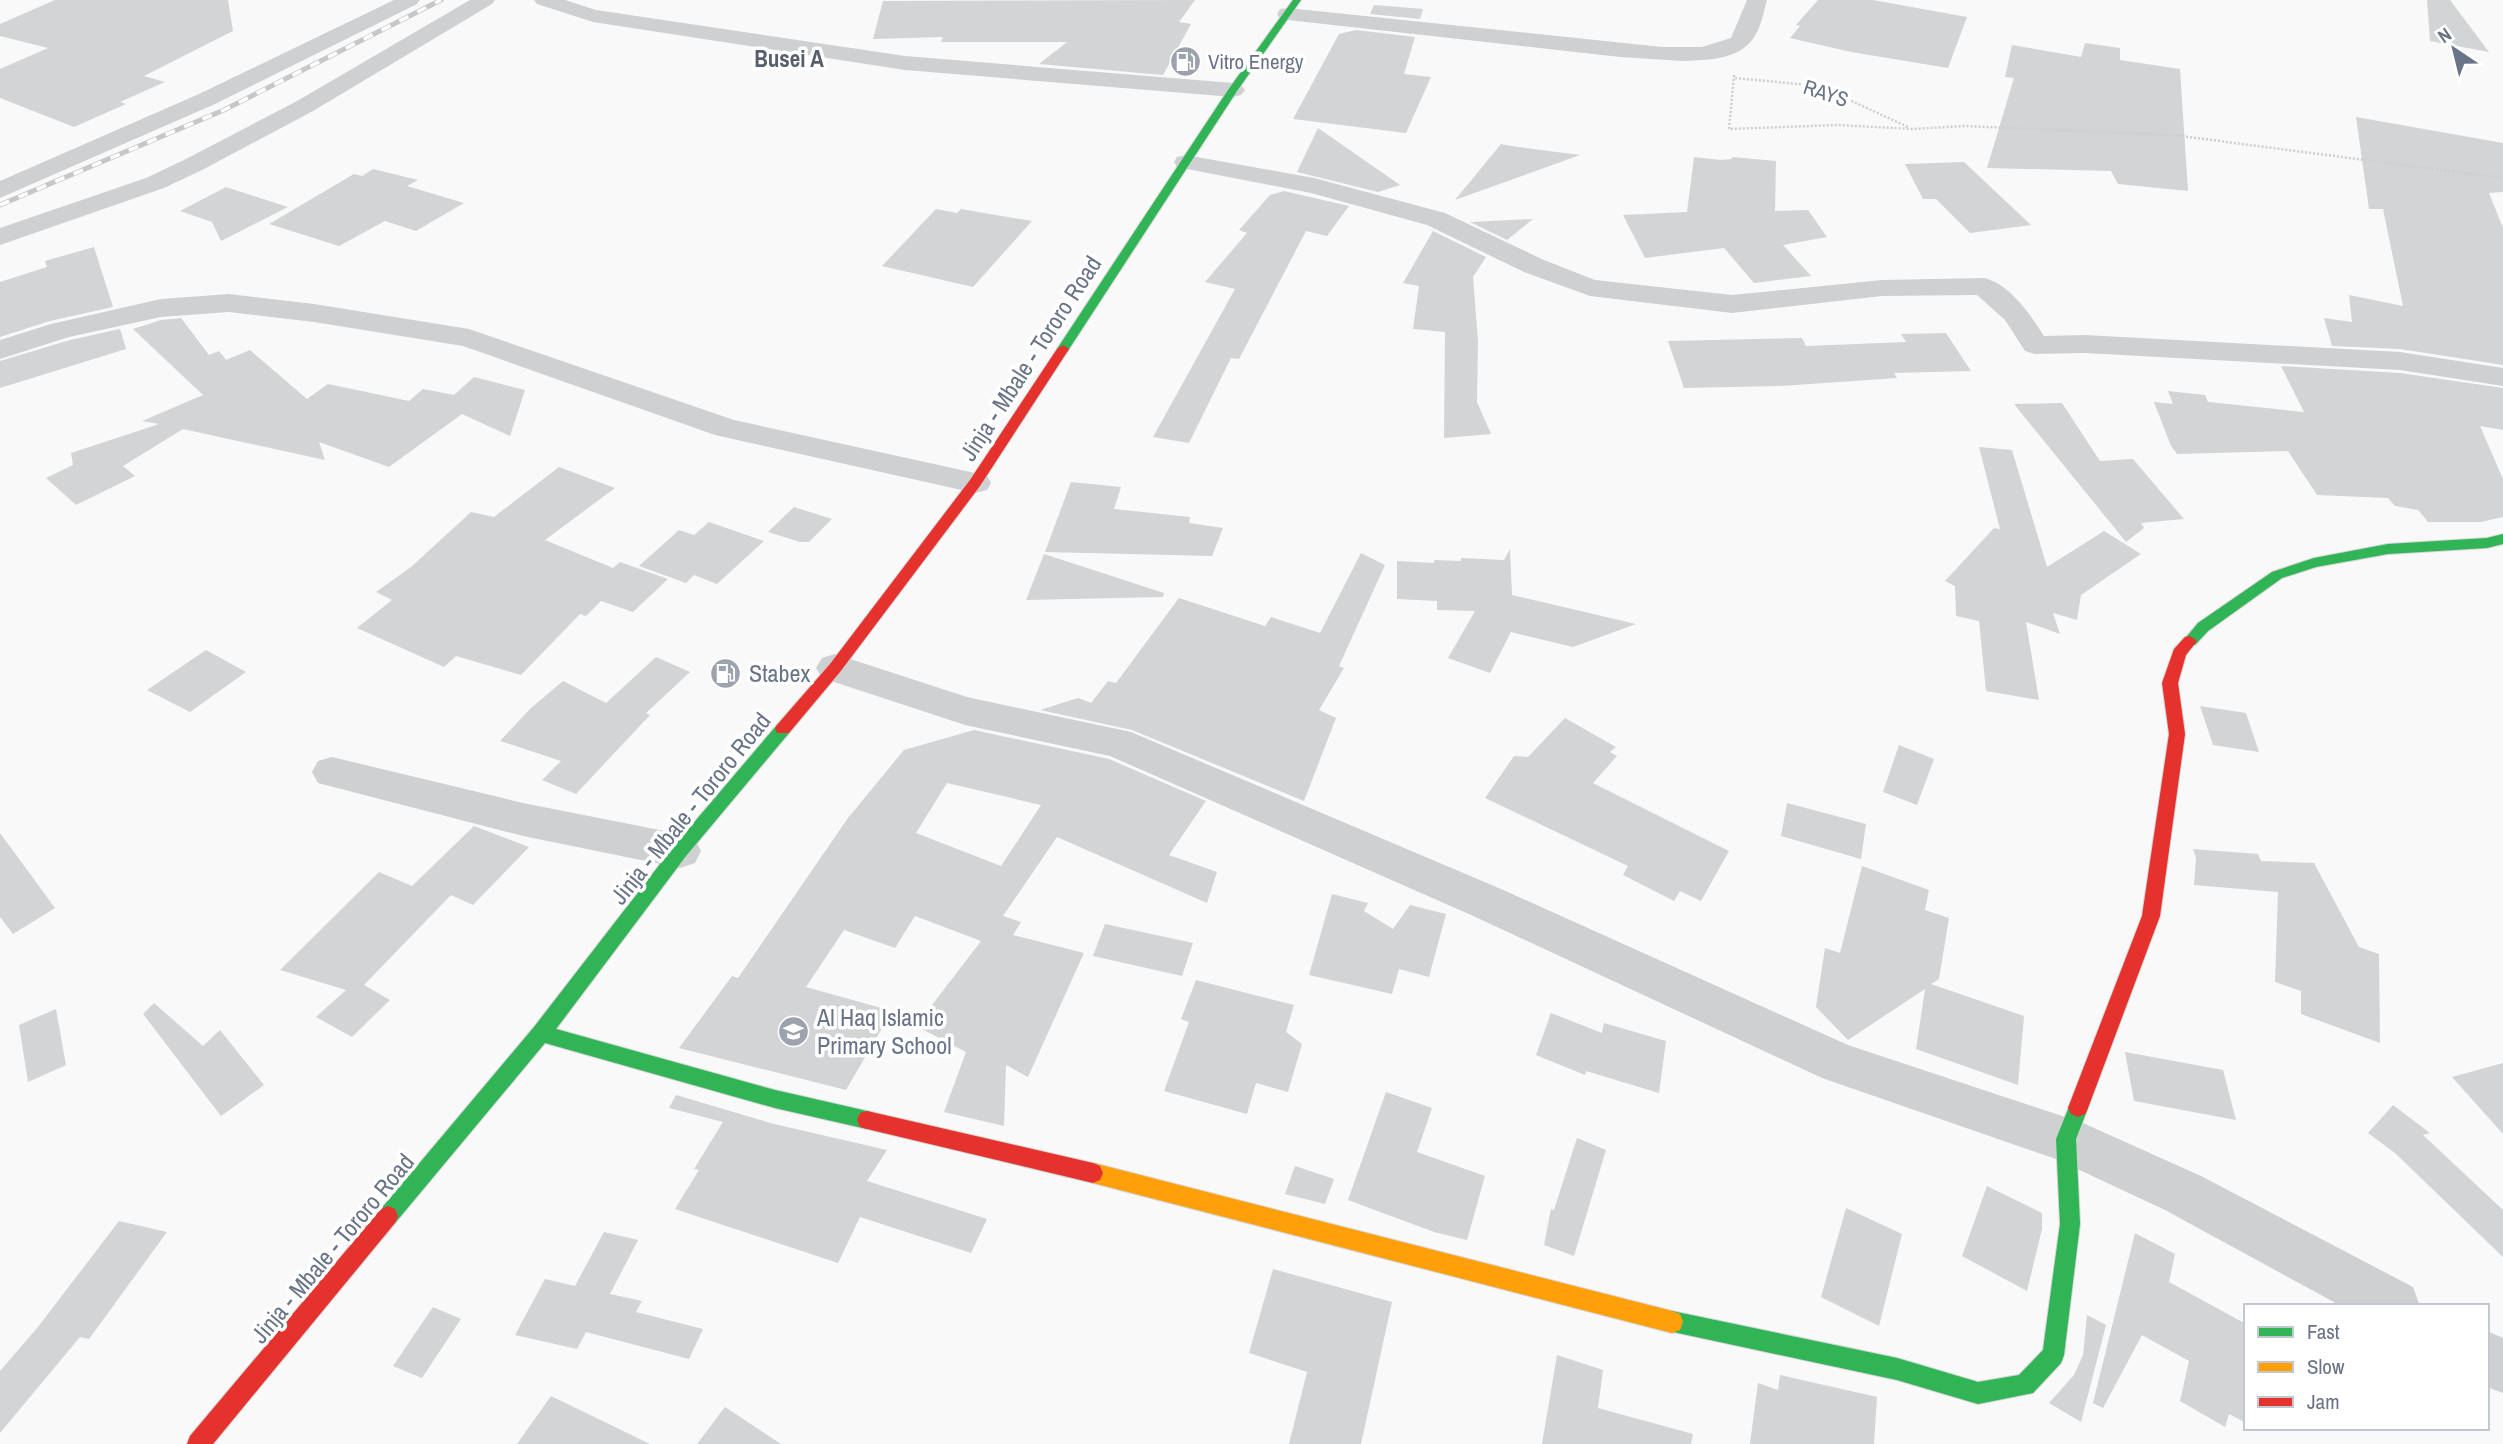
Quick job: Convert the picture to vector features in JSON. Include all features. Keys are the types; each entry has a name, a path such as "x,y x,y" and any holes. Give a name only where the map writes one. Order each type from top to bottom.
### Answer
{"main road":[{"name":"Jinja - Mbale - Tororo Road","path":"198,1444 541,1033 680,851 835,668 975,483 1233,90 1292,7"},
{"path":"541,1033 775,1099 1091,1172 1693,1327 1897,1368 1979,1393 2025,1385 2053,1355 2070,1224 2066,1139 2151,916 2177,734 2170,683 2179,653 2203,627 2277,575 2314,563 2388,549 2487,543 2503,539"}],"street":[{"path":"0,190 206,100 410,0"},
{"path":"0,237 155,183 195,164 306,106 485,0"},
{"path":"544,0 593,16 905,63 1233,90"},
{"path":"1292,7 1445,34 1652,52 1719,50 1732,47 1743,41 1757,0"},
{"path":"1186,162 1314,186 1436,219 1534,266 1590,288 1732,304 1882,288 1984,286 2017,315 2035,345 2085,344 2400,361 2503,377"},
{"path":"0,350 61,330 161,308 229,303 314,313 469,338 726,428 975,483"},
{"path":"835,668 965,710 1117,743 1486,902 1839,1063 2066,1139 2183,1193 2390,1304"},
{"path":"332,772 382,780 471,807 588,835 680,851"}],"path":[{"path":"1719,50 1735,77 1729,129 1838,125 1913,129 1964,126 2173,135 2503,178"},
{"name":"RAYS","path":"1735,77 1737,80 1763,79 1819,86 1913,129"}],"building":[{"path":"55,0 228,0 233,31 144,76 165,82 120,102 126,104 74,127 0,98 0,69 48,48 0,36 0,24"},
{"path":"1195,0 1179,22 1191,24 1163,75 1039,64 1067,42 941,42 943,37 873,39 883,1"},
{"path":"1818,0 1873,0 1967,17 1948,68 1851,52 1790,38 1800,26 1796,25"},
{"path":"2427,0 2450,0 2489,52 2430,41"},
{"path":"1374,5 1423,9 1420,19 1370,14"},
{"path":"1356,30 1415,37 1404,74 1431,77 1406,133 1293,119 1339,34"},
{"path":"2085,43 2120,48 2120,60 2180,69 2188,191 2118,184 2111,171 1987,168 2014,78 2005,77 2012,45 2081,57"},
{"path":"2356,117 2503,143 2503,192 2489,193 2503,228 2503,365 2400,349 2332,346 2324,318 2352,322 2349,295 2403,306 2383,209 2369,209"},
{"path":"1318,128 1400,185 1378,192 1297,172"},
{"path":"1501,144 1511,146 1580,155 1455,200"},
{"path":"1694,157 1776,161 1775,211 1808,210 1827,237 1783,245 1811,276 1754,283 1724,248 1645,258 1623,215 1687,212"},
{"path":"1964,162 2031,225 1970,233 1936,199 1923,199 1905,164"},
{"path":"373,169 418,180 407,186 464,203 416,231 385,221 339,246 269,224 354,174 362,176"},
{"path":"226,187 288,207 221,241 212,222 180,211"},
{"path":"1284,191 1349,206 1327,236 1306,231 1239,359 1231,358 1189,443 1153,437 1235,289 1205,282 1247,233 1239,230 1270,195"},
{"path":"936,209 957,213 961,209 1032,221 973,287 882,266"},
{"path":"1533,219 1507,240 1470,222"},
{"path":"1433,231 1486,257 1473,277 1478,341 1477,402 1491,434 1444,438 1445,332 1413,329 1419,286 1403,283"},
{"path":"94,247 113,307 50,321 0,337 0,282 47,267 45,261"},
{"path":"181,318 209,355 219,351 226,360 250,350 307,399 328,384 409,401 423,389 454,395 474,377 525,390 510,436 462,414 389,467 319,442 325,460 183,429 123,466 135,476 76,505 46,478 73,465 71,453 159,424 142,421 203,395 133,329 161,320"},
{"path":"120,329 126,349 0,388 0,361 70,340"},
{"path":"1946,333 1971,371 1894,373 1897,378 1781,386 1684,388 1668,341 1802,338 1806,346 1906,342 1901,334"},
{"path":"2281,366 2400,373 2503,388 2503,430 2480,426 2503,479 2503,517 2481,522 2428,522 2418,510 2395,506 2388,498 2317,495 2288,451 2177,454 2171,446 2154,402 2173,404 2168,391 2205,395 2208,402 2304,412"},
{"path":"2062,403 2100,461 2133,459 2184,519 2141,523 2144,528 2126,542 2014,404"},
{"path":"1979,447 2012,450 2047,567 2104,531 2141,554 2081,595 2077,620 2053,613 2060,634 2026,622 2039,700 1986,691 1979,621 1956,616 1955,586 1945,581 1994,528 2000,529"},
{"path":"559,467 615,488 545,540 613,568 620,562 668,579 633,612 601,601 586,616 580,614 521,675 456,656 444,667 357,628 392,600 376,592 411,567 471,512 494,517"},
{"path":"1071,482 1121,487 1114,509 1190,517 1189,523 1223,528 1212,556 1045,552"},
{"path":"794,507 832,519 809,542 800,542 768,532"},
{"path":"709,522 764,541 717,584 694,575 686,583 639,566 679,530 694,535"},
{"path":"1510,549 1512,595 1636,624 1573,647 1511,632 1490,673 1448,658 1475,611 1437,610 1437,601 1397,599 1397,561 1434,563 1434,560 1461,561 1461,558 1504,560"},
{"path":"1361,553 1385,565 1339,666 1344,668 1319,710 1336,718 1304,801 1132,730 1040,710 1078,698 1091,703 1108,681 1116,683 1179,598 1265,626 1271,617 1320,633"},
{"path":"1044,554 1164,593 1163,597 1026,600"},
{"path":"206,650 246,672 190,712 147,690"},
{"path":"656,657 690,672 646,713 650,715 576,794 542,780 561,761 500,741 531,708 563,681 606,703"},
{"path":"2200,706 2246,713 2259,752 2213,745"},
{"path":"1565,718 1616,747 1610,752 1617,756 1593,783 1729,851 1701,901 1680,891 1674,901 1623,875 1628,866 1485,798 1514,756 1528,757"},
{"path":"974,730 1109,759 1206,801 1169,855 1217,872 1207,903 1057,837 1003,916 1021,922 1013,935 1084,953 1028,1077 1006,1065 1004,1126 944,1112 966,1052 916,1026 981,941 915,916 895,948 844,930 806,987 892,1011 846,1090 679,1048 732,976 738,978 848,818 904,750","holes":["947,783 1041,805 1001,866 916,833"]},
{"path":"1899,745 1934,759 1917,805 1883,792"},
{"path":"1787,803 1866,824 1861,859 1781,836"},
{"path":"474,826 529,847 473,905 451,895 364,985 390,1000 352,1037 316,1017 346,990 280,970 379,872 412,886"},
{"path":"0,833 55,908 13,934 0,917"},
{"path":"2193,849 2258,854 2261,861 2314,863 2359,947 2379,954 2380,1043 2301,1014 2301,991 2275,982 2278,892 2194,885 2196,858"},
{"path":"1862,866 1929,890 1925,910 1949,918 1939,979 1931,984 2024,1016 2018,1085 1916,1049 1925,989 1848,1040 1816,1007 1825,948 1840,953"},
{"path":"1332,894 1368,903 1364,911 1393,929 1410,905 1446,914 1429,977 1399,969 1392,994 1309,975"},
{"path":"1105,924 1193,943 1182,976 1093,956"},
{"path":"1196,980 1294,1005 1286,1032 1302,1044 1288,1092 1256,1083 1247,1114 1164,1091 1189,1022 1181,1019"},
{"path":"154,1003 203,1046 220,1030 264,1085 221,1116 143,1014"},
{"path":"56,1009 66,1065 28,1082 19,1025"},
{"path":"1551,1013 1602,1033 1604,1023 1666,1041 1659,1093 1586,1071 1585,1075 1536,1055"},
{"path":"2125,1052 2223,1070 2236,1120 2134,1101"},
{"path":"2503,1063 2503,1134 2452,1077"},
{"path":"1386,1092 1432,1108 1417,1152 1485,1176 1467,1240 1434,1232 1348,1200"},
{"path":"676,1095 774,1124 887,1150 867,1181 987,1219 971,1253 860,1217 838,1263 675,1209 699,1170 694,1169 723,1122 669,1108"},
{"path":"2393,1105 2430,1133 2423,1135 2503,1210 2503,1257 2395,1153 2368,1133"},
{"path":"1577,1138 1606,1150 1574,1256 1544,1245 1551,1209 1554,1210"},
{"path":"1295,1166 1334,1179 1325,1204 1285,1194"},
{"path":"1987,1186 2042,1213 2042,1229 2027,1291 1962,1256"},
{"path":"1846,1208 1902,1234 1879,1326 1821,1297"},
{"path":"119,1221 167,1232 89,1339 80,1337 0,1433 0,1371 38,1327"},
{"path":"604,1232 638,1240 610,1294 642,1301 636,1312 703,1329 689,1359 586,1332 577,1349 515,1335 545,1279 575,1286"},
{"path":"2135,1233 2175,1254 2169,1282 2244,1323 2244,1422 2229,1414 2225,1427 2180,1401 2189,1361 2142,1335 2103,1408 2093,1403"},
{"path":"1273,1269 1392,1302 1361,1444 1289,1444 1307,1372 1249,1353"},
{"path":"433,1307 461,1319 422,1378 393,1366"},
{"path":"2087,1315 2106,1325 2081,1422 2049,1403 2074,1375 2083,1355"},
{"path":"1557,1355 1603,1370 1598,1408 1693,1434 1691,1444 1542,1444"},
{"path":"1780,1375 1877,1397 1874,1444 1750,1444 1758,1383 1778,1390"},
{"path":"551,1396 650,1444 517,1444"},
{"path":"725,1407 781,1444 697,1444"}],"railway":[{"path":"0,205 224,110 441,0"}],"traffic: fast":[{"path":"1063,349 1233,90 1297,0"},
{"path":"2190,641 2203,627 2277,575 2314,563 2388,549 2487,543 2503,539"},
{"path":"388,1216 541,1033 680,851 783,729"},
{"path":"541,1033 775,1099 867,1120"},
{"path":"1672,1322 1897,1369 1978,1393 2025,1385 2053,1355 2070,1224 2066,1139 2078,1108"}],"traffic: slow":[{"path":"1093,1173 1672,1322"}],"traffic: jam":[{"path":"783,729 835,668 975,483 1063,349"},
{"path":"2078,1108 2151,916 2177,734 2170,683 2179,653 2190,641"},
{"path":"867,1120 1093,1173"},
{"path":"198,1444 388,1216"}],"place":[{"name":"Vitro Energy","path":"1185,61"},
{"name":"Stabex","path":"726,673"},
{"name":"Al Haq Islamic Primary School","path":"794,1031"}],"district":[{"name":"Busei A","path":"789,58"}]}
